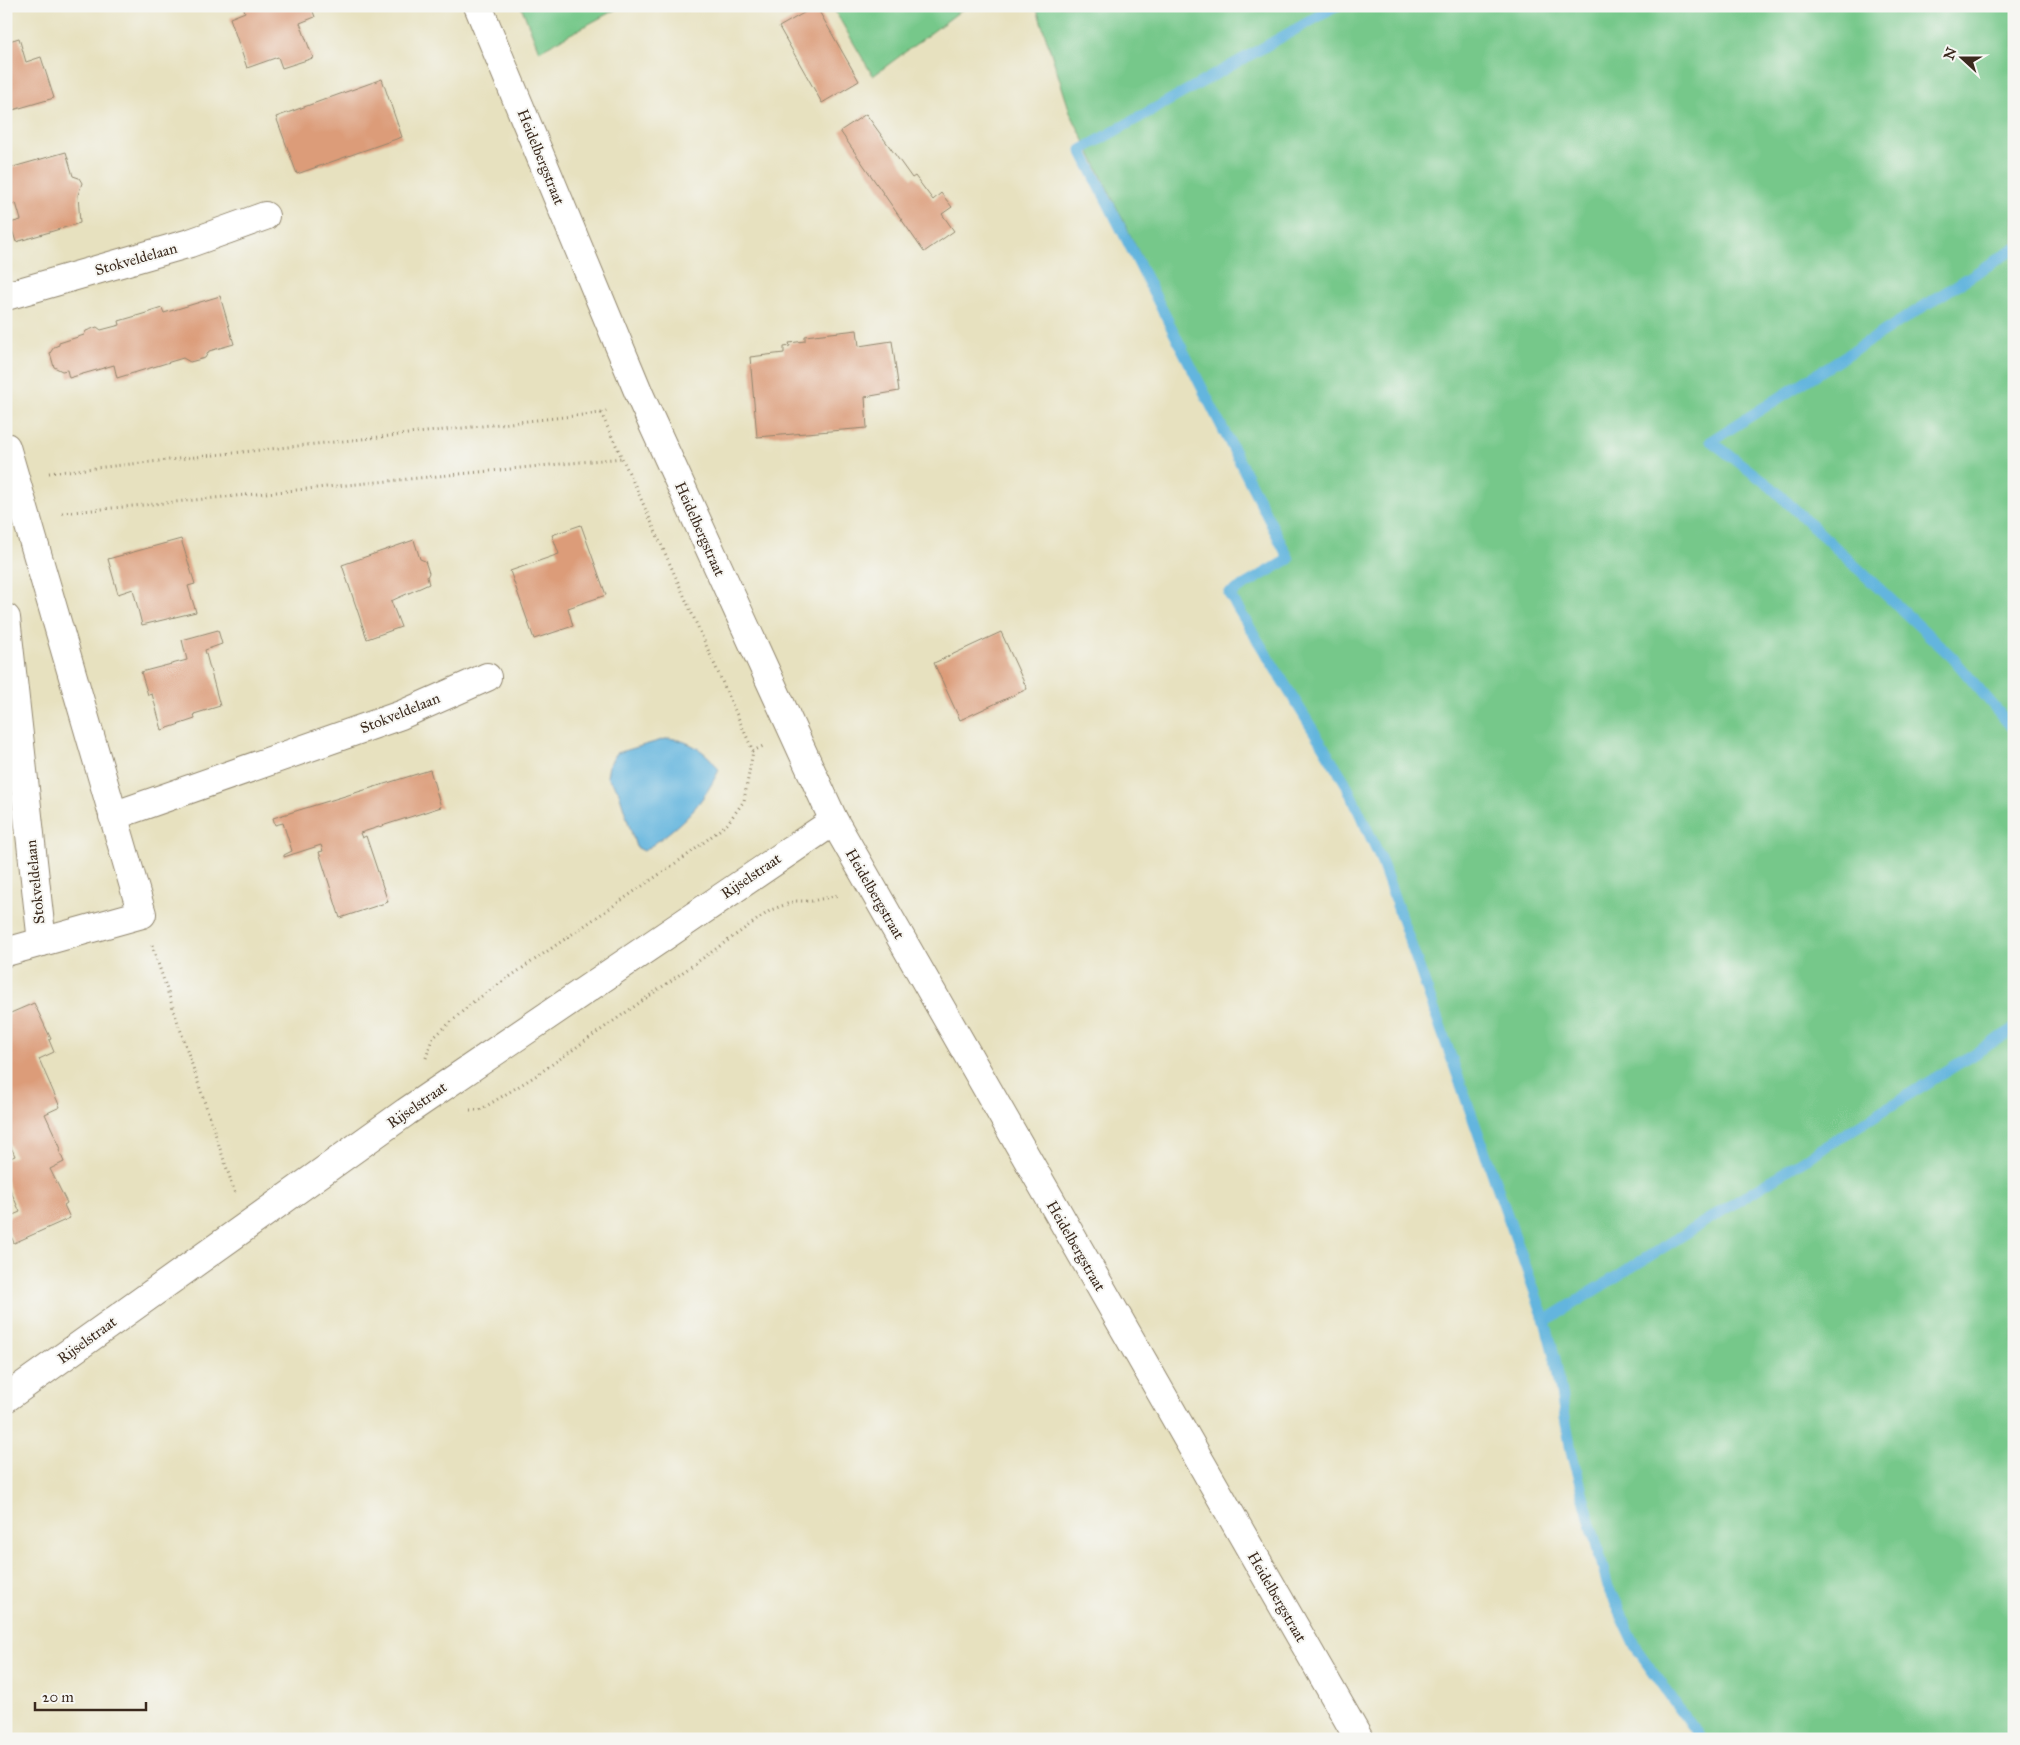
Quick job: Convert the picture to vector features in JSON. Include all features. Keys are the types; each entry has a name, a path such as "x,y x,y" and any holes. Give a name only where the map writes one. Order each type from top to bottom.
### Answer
{"street":[{"name":"Heidelbergstraat","path":"478,6 640,396 834,821 1358,1739"},
{"name":"Stokveldelaan","path":"6,296 190,243 265,216"},
{"path":"6,447 142,914"},
{"name":"Stokveldelaan","path":"6,618 42,942 142,914"},
{"name":"Stokveldelaan","path":"113,816 401,714 487,676"},
{"name":"Rijselstraat","path":"6,1398 406,1112 834,821"},
{"path":"6,952 42,942"}],"path":[{"path":"15,477 600,413 753,751 744,801 727,824 689,854 474,1002 432,1039 406,1112"},
{"path":"62,512 622,458"},
{"path":"753,751 792,731"},
{"path":"462,1110 480,1110 537,1075 771,910 795,902 812,901 872,888"},
{"path":"142,914 246,1227"}],"green space":[{"path":"521,6 622,6 539,51"},
{"path":"832,6 967,6 873,76"},
{"path":"1036,6 2014,6 2014,1739 1701,1739 1638,1651 1608,1587 1571,1451 1555,1359 1545,1321 1379,855 1345,782 1229,594 1288,558 1070,112"}],"water":[{"path":"669,738 677,739 698,748 710,758 719,770 704,796 688,816 644,851 636,847 618,790 607,777 609,765 617,753"}],"building":[{"path":"243,6 311,6 315,17 300,23 313,58 282,68 278,57 247,68 230,18 245,12"},
{"path":"816,6 859,81 822,103 779,27"},
{"path":"19,38 26,62 41,57 54,98 6,112 6,42"},
{"path":"382,79 402,137 297,174 276,117"},
{"path":"866,114 912,178 915,176 933,200 941,193 952,207 942,214 954,231 924,252 840,131"},
{"path":"66,152 73,176 79,178 82,183 78,195 80,223 16,242 10,223 21,220 16,203 12,205 6,185 6,169"},
{"path":"220,296 234,344 209,351 205,358 190,362 183,358 117,378 114,365 69,378 67,370 62,371 54,367 50,353 54,347 59,345 59,343 84,335 86,331 97,327 101,330 120,325 119,321 162,308 164,313"},
{"path":"857,330 859,346 892,341 899,391 865,397 867,428 757,437 750,357 784,353 784,347 790,346 789,343 805,341 805,336"},
{"path":"581,525 606,595 568,608 573,626 534,639 510,571 559,554 552,535"},
{"path":"181,539 195,584 188,586 196,612 142,625 133,589 118,594 108,559"},
{"path":"414,540 420,559 425,561 429,573 427,577 429,584 391,601 401,627 367,639 342,565"},
{"path":"218,630 222,644 205,650 220,706 194,714 195,719 162,730 152,694 148,695 141,672 187,660 182,640"},
{"path":"1001,632 1027,689 960,720 934,663"},
{"path":"430,770 441,807 360,833 362,838 366,836 388,902 340,918 319,852 323,851 321,845 284,857 284,855 292,851 283,823 275,825 273,818"},
{"path":"34,1003 51,1039 49,1040 54,1052 39,1059 60,1107 45,1114 61,1149 59,1150 64,1162 50,1169 67,1203 64,1205 70,1218 14,1243 6,1225 6,1218 20,1212 6,1180 6,1160 15,1156 6,1136 6,1103 10,1101 6,1094 6,1015"}],"waterway":[{"path":"1337,6 1081,150 1289,559 1229,594 1345,782 1379,855 1545,1321 1555,1359 1571,1451 1608,1587 1638,1651 1701,1739"},
{"path":"2014,249 1711,441 1771,487 1952,657 2014,730"},
{"path":"1545,1321 2014,1029"}]}
